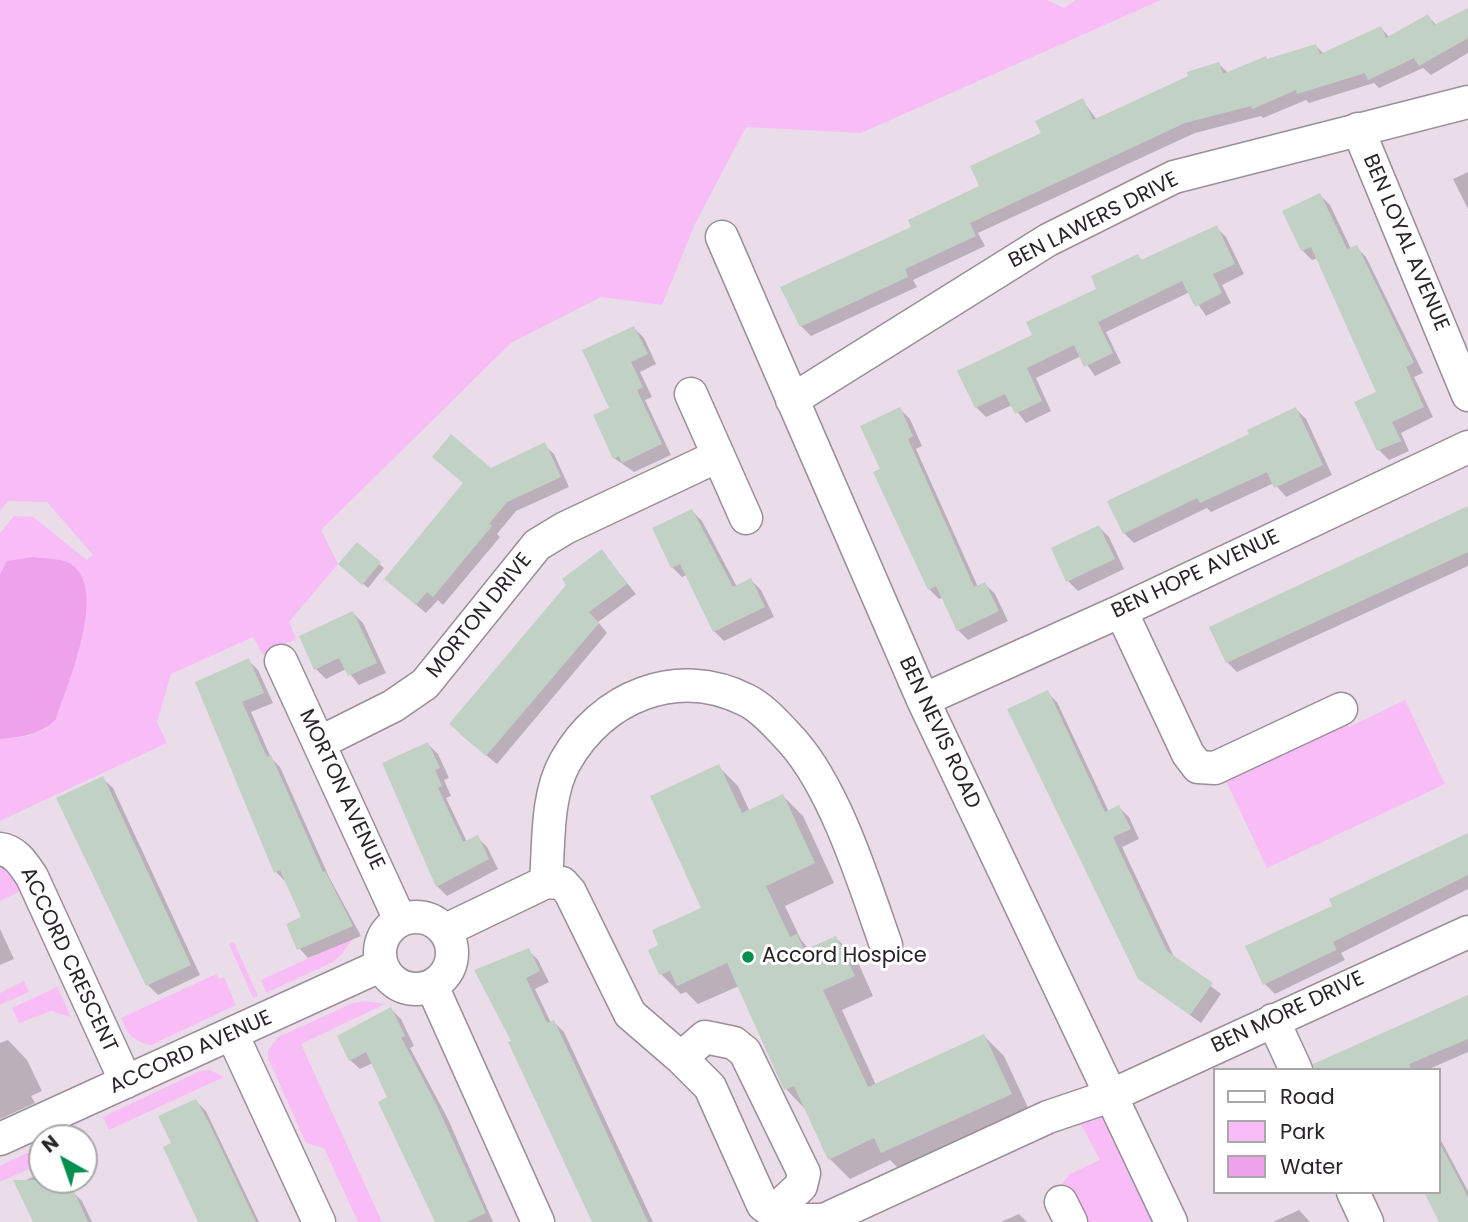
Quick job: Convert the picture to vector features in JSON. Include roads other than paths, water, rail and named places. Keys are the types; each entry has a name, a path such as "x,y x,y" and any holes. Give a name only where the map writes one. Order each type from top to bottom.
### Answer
{"street":[{"name":"BEN LAWERS DRIVE","path":"792,400 1048,240 1174,177 1468,102"},
{"name":"BEN LOYAL AVENUE","path":"1358,129 1468,395"},
{"name":"BEN NEVIS ROAD","path":"722,237 923,700 1171,1222"},
{"path":"691,394 746,518"},
{"name":"BEN HOPE AVENUE","path":"923,700 1121,611 1468,447"},
{"name":"MORTON DRIVE","path":"319,743 393,706 425,684 537,545 565,528 718,456"},
{"path":"1121,611 1188,754 1198,767 1215,768 1341,709"},
{"name":"MORTON AVENUE","path":"281,661 400,920"},
{"path":"547,882 553,797 564,763 585,732 600,716 627,699 657,687 690,684 718,688 748,701 794,744 822,789 856,863 887,945"},
{"name":"ACCORD CRESCENT","path":"0,849 8,850 22,861 32,877 126,1082"},
{"path":"446,930 547,882 562,883 570,892 629,1014 681,1058 710,1087 763,1205 773,1212 801,1186 804,1173 745,1052 734,1043 705,1037 681,1058"},
{"path":"419,916 439,923 446,930 453,955 450,967 432,986 408,989 397,984 382,965 380,955 384,934 400,920 419,916"},
{"name":"BEN MORE DRIVE","path":"773,1212 785,1220 824,1220 1048,1117 1110,1096 1468,932"},
{"name":"ACCORD AVENUE","path":"0,1139 382,965"},
{"path":"432,986 538,1222"},
{"path":"1273,1020 1295,1068"},
{"path":"232,1034 320,1222"},
{"path":"1354,1194 1367,1222"}],"water":[{"path":"33,557 67,562 82,577 86,594 86,615 82,638 56,719 37,732 0,739 0,574 7,561"}],"place":[{"name":"Accord Hospice","path":"748,957"}]}
